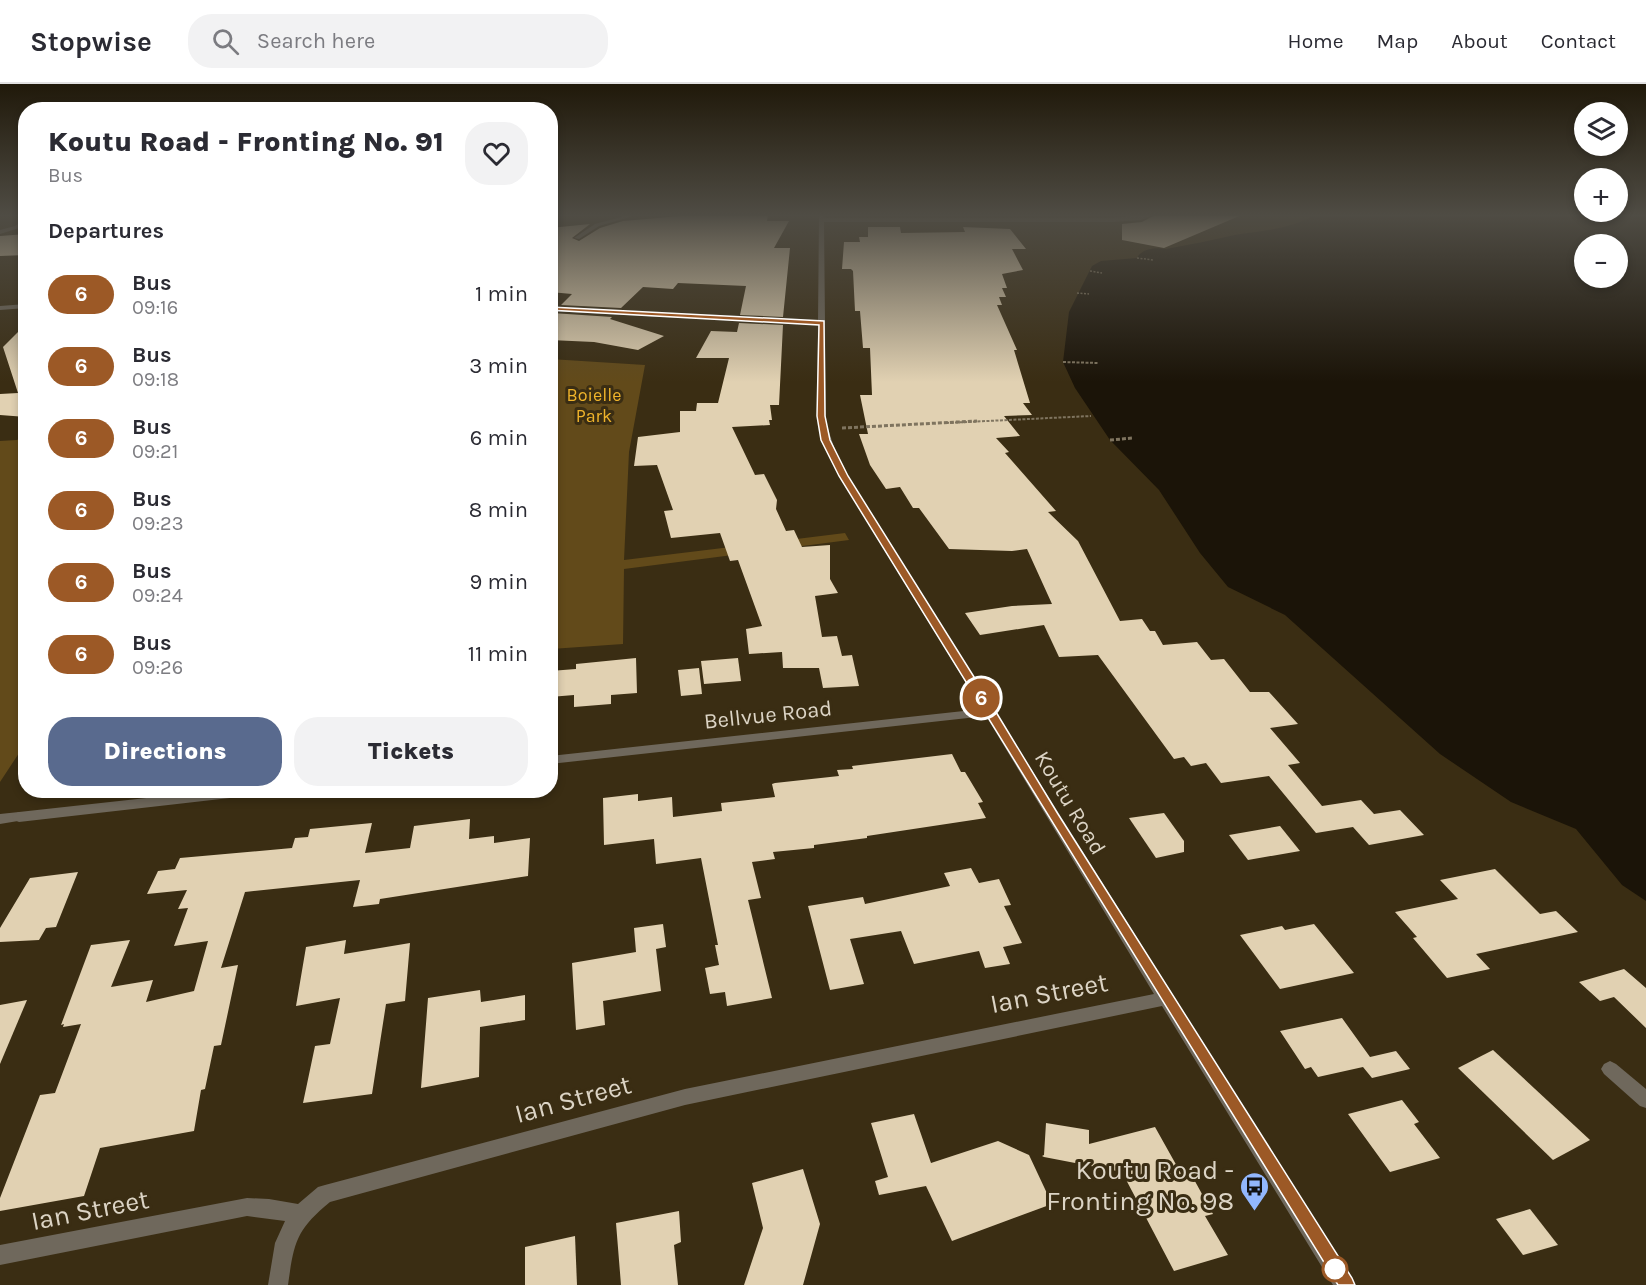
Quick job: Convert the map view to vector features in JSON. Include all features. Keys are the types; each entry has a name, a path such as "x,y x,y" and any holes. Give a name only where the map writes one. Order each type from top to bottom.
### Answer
{"street":[{"name":"Koutu Road","path":"822,270 821,416 825,440 843,476 1345,1285"},
{"path":"0,308 18,307"},
{"path":"558,309 822,323"},
{"name":"Bellvue Road","path":"558,759 990,712"},
{"path":"0,819 192,798"},
{"name":"Ian Street","path":"0,1255 247,1207 269,1208 299,1214 325,1194 685,1097 1167,998"},
{"path":"1610,1069 1646,1100"},
{"path":"278,1285 284,1241 299,1214"}],"path":[{"path":"1090,271 1102,273"},
{"path":"1077,293 1089,294"},
{"path":"1063,362 1098,363"},
{"path":"823,429 1091,416"},
{"path":"1110,440 1132,438"}],"green space":[{"name":"Boielle Park","path":"558,360 645,365 629,452 624,560 845,533 849,540 624,569 623,644 558,649"},
{"path":"17,440 18,755 0,782 0,441"}],"shaded area":[{"path":"1090,270 1574,270 1574,288 1628,288 1628,270 1646,270 1646,901 1622,885 1576,829 1511,802 1440,754 1285,615 1228,587 1200,553 1159,490 1110,440 1075,388 1063,362 1069,312"}],"building":[{"path":"558,270 788,270 783,317 740,315 746,286 678,283 673,289 643,287 621,308 561,305 572,294 558,293"},
{"path":"1023,270 1002,274 1007,288 1002,288 1006,297 999,297 1002,305 997,305 1017,350 1014,350 1030,403 1023,403 1032,415 1004,416 1020,436 996,438 1009,452 1005,453 1056,511 1048,512 1078,541 1120,621 1142,619 1150,631 1155,631 1163,645 1197,642 1211,660 1224,659 1250,692 1269,692 1298,724 1270,728 1300,763 1288,765 1322,806 1361,800 1374,814 1400,810 1424,835 1369,845 1353,827 1316,833 1269,776 1221,783 1206,763 1191,766 1184,757 1174,759 1098,655 1059,657 1044,625 980,635 965,613 1012,606 1052,604 1027,549 1012,551 949,549 919,508 913,508 900,487 886,489 870,465 859,434 868,434 860,395 872,395 870,348 863,348 860,311 855,311 853,271"},
{"path":"558,313 612,317 610,319 664,336 638,350 594,342 558,340"},
{"path":"739,323 783,325 779,405 770,405 772,420 769,420 770,425 732,427 755,475 764,474 777,500 776,509 786,531 794,530 802,547 830,545 830,579 838,593 815,596 822,637 837,636 842,656 852,655 859,686 823,688 819,668 783,668 782,652 749,654 746,629 762,626 738,560 730,561 720,533 671,538 664,511 673,510 657,465 634,466 638,437 680,432 680,411 696,411 697,403 718,403 729,358 696,358 711,331 737,332"},
{"path":"18,332 18,393 3,347"},
{"path":"18,393 18,416 0,415 0,394"},
{"path":"636,658 637,693 611,695 611,704 574,707 574,695 558,696 558,670 576,669 576,664"},
{"path":"738,658 741,681 704,684 701,661"},
{"path":"699,668 702,694 681,696 678,670"},
{"path":"952,754 961,772 965,772 983,802 978,803 986,818 814,845 814,848 773,852 775,859 752,862 761,898 748,900 772,998 727,1006 725,992 710,994 705,968 719,965 715,945 718,945 701,858 656,864 654,839 604,845 603,798 638,794 638,801 672,797 673,817 722,811 721,803 775,797 772,784 775,783 839,776 837,770 853,769 852,766"},
{"path":"1164,813 1184,841 1184,852 1156,858 1129,818"},
{"path":"470,819 469,839 494,836 494,843 530,838 528,876 380,899 379,904 353,907 360,880 245,892 221,968 238,965 221,1045 214,1046 205,1089 201,1090 194,1131 100,1148 84,1196 0,1211 0,1198 40,1095 55,1093 81,1024 63,1027 64,1024 61,1025 91,945 130,940 111,987 153,980 146,1002 194,991 208,941 174,946 188,908 178,909 187,890 147,894 158,871 175,869 180,858 292,848 295,838 308,837 310,829 372,823 365,853 410,848 414,826"},
{"path":"1280,826 1300,851 1248,860 1229,835"},
{"path":"971,868 979,883 999,879 1011,905 1004,906 1022,943 1003,947 1010,964 985,968 979,951 914,964 901,931 850,939 864,984 830,990 808,906 863,897 865,904 950,886 944,873"},
{"path":"1495,869 1540,914 1556,911 1578,932 1476,954 1490,969 1447,978 1413,938 1417,937 1395,912 1458,899 1440,880"},
{"path":"78,872 56,927 46,928 39,940 0,942 0,928 30,878"},
{"path":"663,924 666,947 656,949 661,991 603,1001 605,1025 576,1030 572,963 636,952 634,928"},
{"path":"1314,924 1354,973 1280,989 1240,935 1282,926 1285,930"},
{"path":"346,940 344,954 410,943 405,1001 386,1004 372,1094 303,1103 315,1046 330,1044 340,998 296,1006 306,947"},
{"path":"1624,969 1646,988 1646,1028 1614,997 1600,1001 1579,982"},
{"path":"480,990 481,1002 525,995 525,1020 480,1027 479,1077 421,1088 428,998"},
{"path":"27,1000 0,1064 0,1005"},
{"path":"1342,1018 1370,1057 1396,1051 1410,1069 1372,1078 1363,1067 1318,1077 1311,1067 1305,1069 1280,1031"},
{"path":"1493,1050 1590,1140 1553,1160 1458,1068"},
{"path":"1402,1100 1419,1122 1414,1124 1440,1158 1390,1172 1348,1114"},
{"path":"914,1114 931,1163 998,1141 1029,1155 1052,1204 952,1241 926,1186 879,1195 875,1181 888,1177 871,1123"},
{"path":"1046,1123 1089,1130 1089,1144 1155,1127 1183,1177 1191,1174 1213,1214 1205,1216 1228,1255 1174,1271 1122,1172 1042,1156 1044,1155"},
{"path":"803,1169 820,1224 803,1285 744,1285 763,1228 752,1183"},
{"path":"1530,1209 1558,1245 1523,1255 1496,1219"},
{"path":"679,1211 681,1242 674,1245 678,1285 621,1285 616,1223"},
{"path":"575,1236 577,1285 525,1285 525,1247"}],"bus line":[{"name":"6","path":"558,309 822,323 821,416 825,440 843,476 1345,1285"}],"place":[{"name":"Koutu Road - Fronting No. 98","path":"1255,1212"}]}
